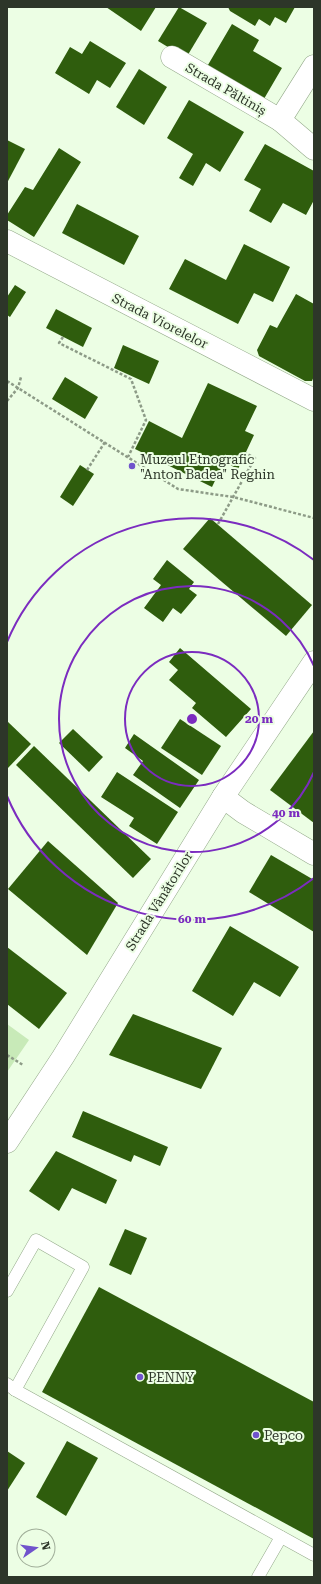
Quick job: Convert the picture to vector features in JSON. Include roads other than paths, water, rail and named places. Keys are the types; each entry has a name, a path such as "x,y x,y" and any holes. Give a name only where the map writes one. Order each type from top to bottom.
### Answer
{"street":[{"name":"Strada Păltiniș","path":"172,57 280,120 314,149"},
{"name":"Strada Păltiniș","path":"280,120 314,66"},
{"name":"Strada Viorelelor","path":"7,241 314,400"},
{"name":"Strada Vânătorilor","path":"7,1142 63,1057 224,797 314,662"},
{"path":"224,797 243,812 314,854"}],"lane":[{"path":"7,1291 36,1240 83,1268 11,1387 314,1555"},
{"path":"258,1577 281,1537"}],"place":[{"name":"Muzeul Etnografic \"Anton Badea\" Reghin","path":"132,466"},
{"name":"PENNY","path":"140,1377"},
{"name":"Pepco","path":"256,1435"}]}
